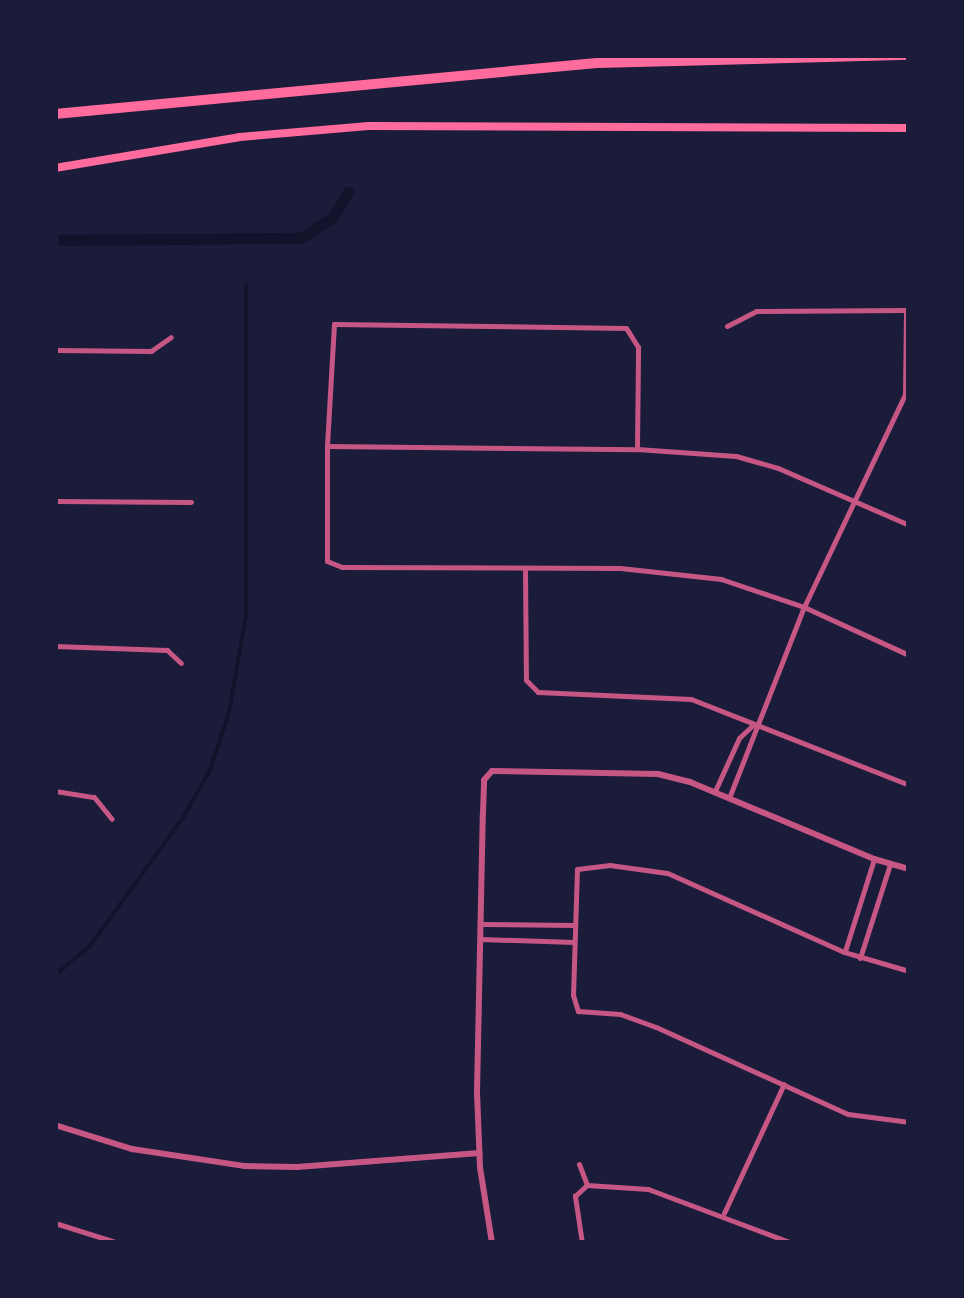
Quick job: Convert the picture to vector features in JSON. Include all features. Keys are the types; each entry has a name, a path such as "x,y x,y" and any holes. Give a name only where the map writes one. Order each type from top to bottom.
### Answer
{"highway":[{"path":"55,114 456,74 692,59 909,56"}],"main road":[{"path":"55,168 282,133 437,126 909,128"}],"street":[{"path":"727,326 756,311 908,310 905,394 804,607 755,723 753,744 729,798"},
{"path":"637,449 638,347 634,335 626,328 334,324 327,446 327,561 342,567 620,568 721,580 804,607 909,655"},
{"path":"55,350 152,351 171,337"},
{"path":"327,446 637,449 736,456 909,525"},
{"path":"55,501 191,502"},
{"path":"525,570 526,680 538,692 692,699 909,786"},
{"path":"55,646 168,650 181,664"},
{"path":"715,791 739,738 755,723"},
{"path":"492,1243 479,1153 484,780 492,772 632,770 715,791 874,859 909,869"},
{"path":"55,791 94,797 112,820"},
{"path":"844,952 874,859"},
{"path":"860,958 890,864"},
{"path":"909,971 844,952 667,873 610,866 577,869 573,995 578,1011 620,1014 656,1027 848,1114 909,1122"},
{"path":"481,924 574,925"},
{"path":"481,939 574,942"},
{"path":"724,1214 784,1084"},
{"path":"55,1125 132,1149 244,1166 297,1168 479,1153"},
{"path":"579,1164 587,1185"},
{"path":"582,1243 575,1196 587,1185 648,1189 724,1214 792,1243"},
{"path":"55,1223 119,1243"}],"waterway":[{"path":"55,240 301,238 332,218 348,192"},
{"path":"55,975 90,946 184,816 210,770 229,712 246,616 246,286"}]}
